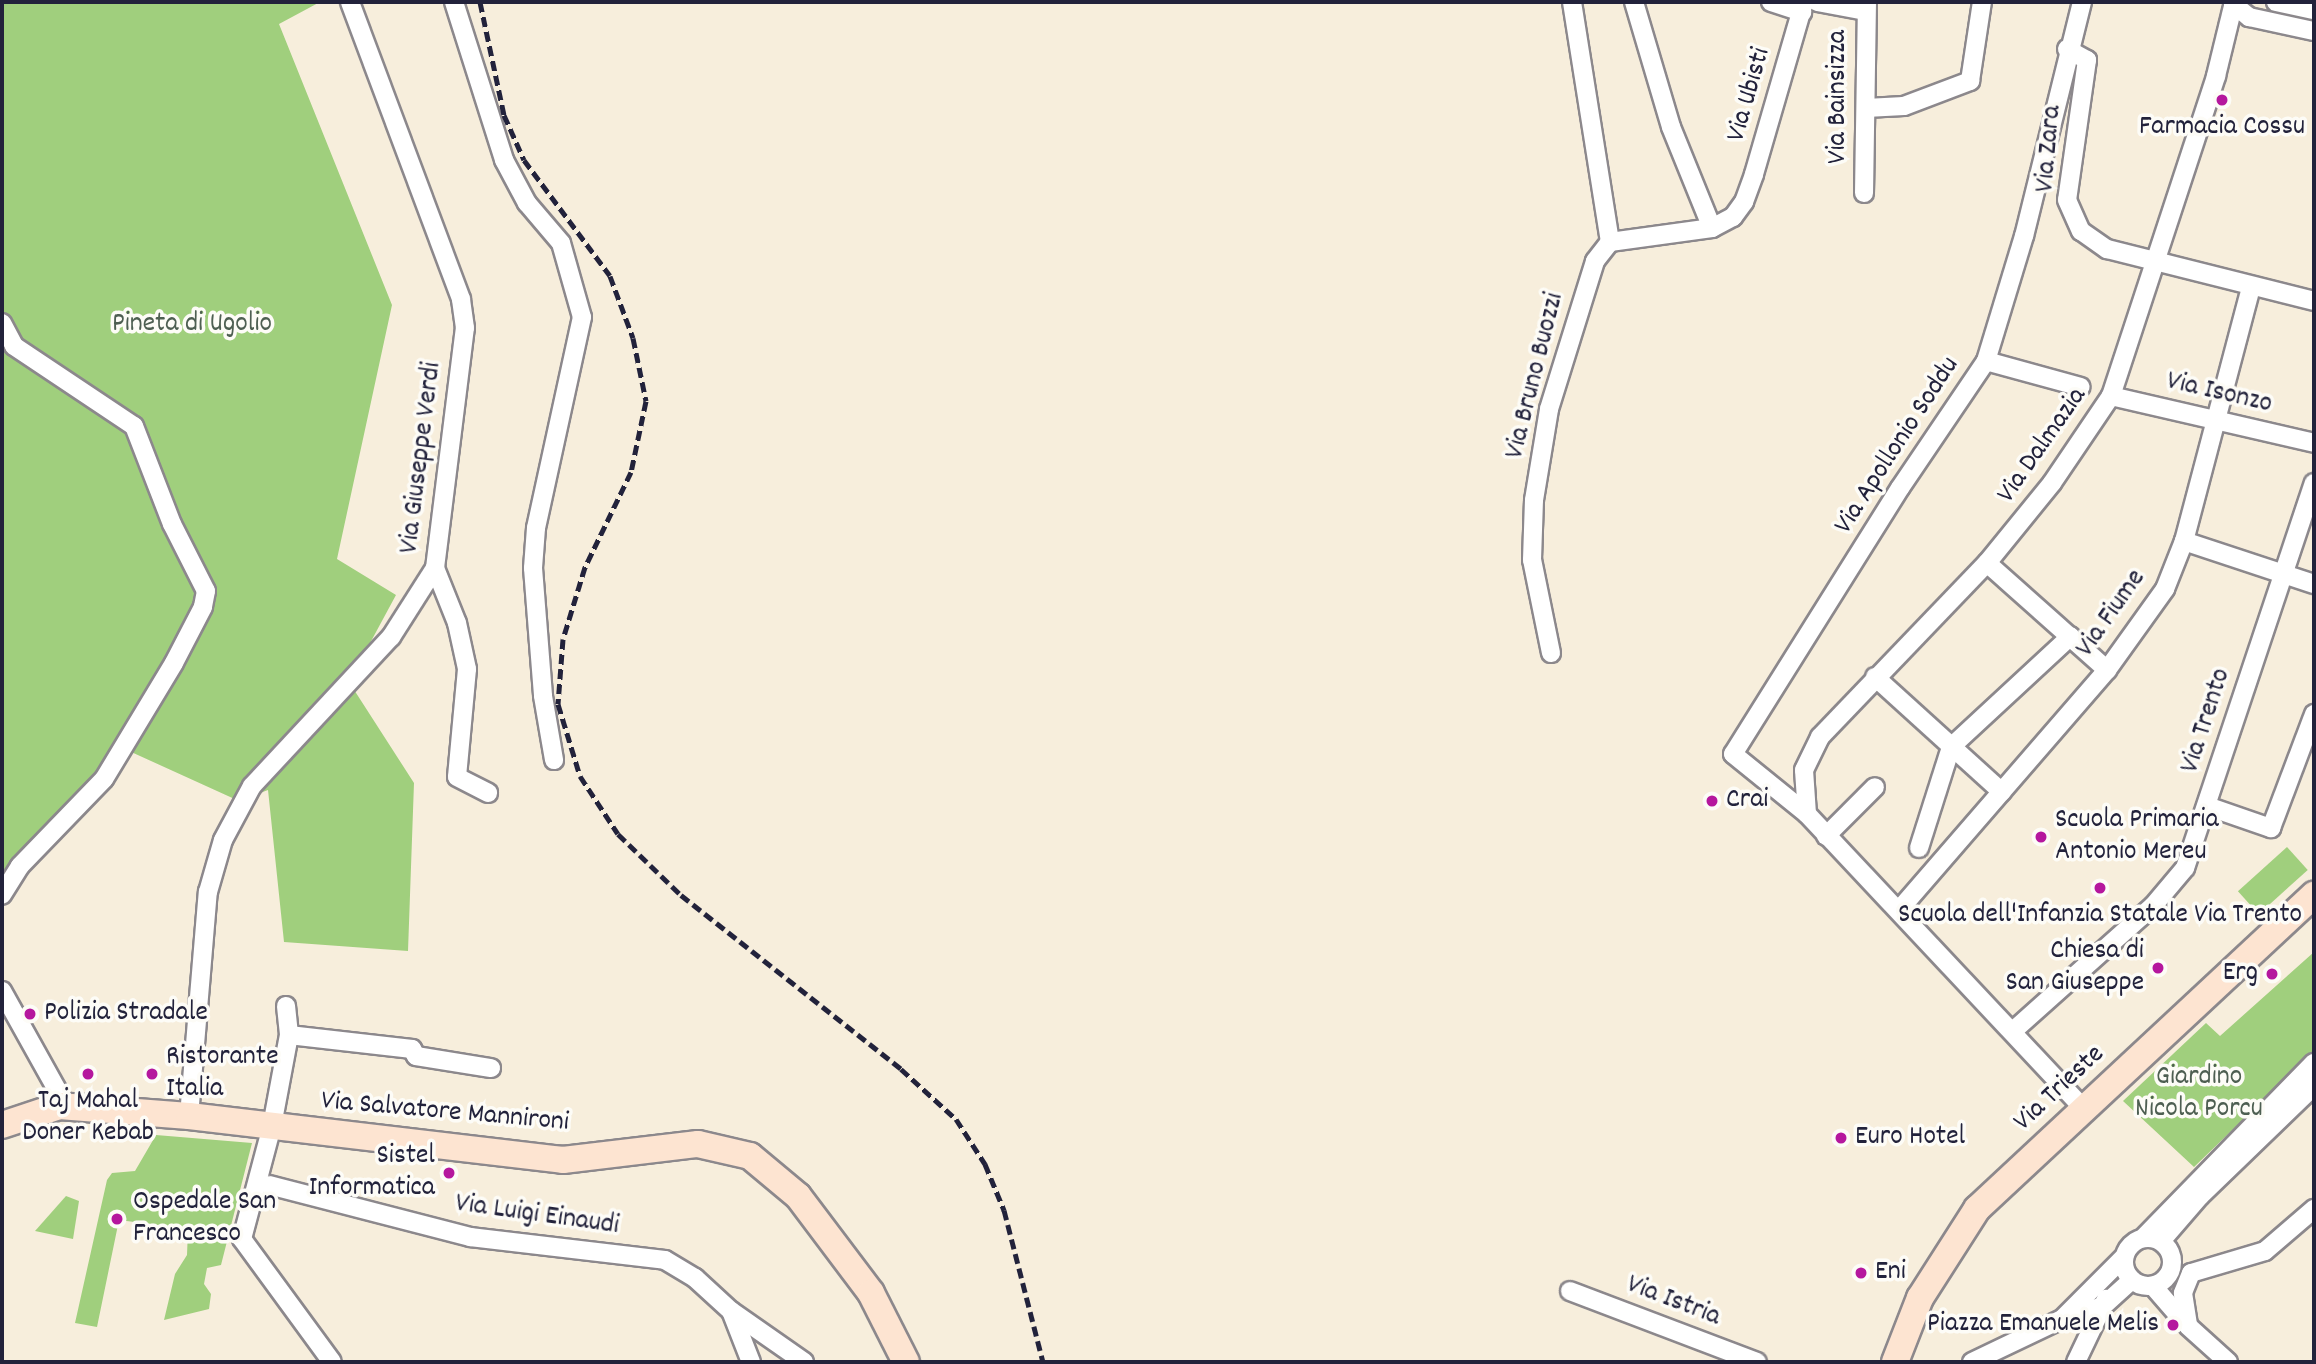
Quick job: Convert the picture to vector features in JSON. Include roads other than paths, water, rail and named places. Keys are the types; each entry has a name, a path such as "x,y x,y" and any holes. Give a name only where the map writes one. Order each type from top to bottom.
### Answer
{"street":[{"name":"Via Giuseppe Verdi","path":"189,1116 208,892 223,840 252,786 391,637 435,568 465,328 461,299 350,2"},
{"path":"454,2 504,160 527,203 561,243 582,317 536,528 533,568 542,696 554,760"},
{"path":"1572,2 1609,242 1712,228 1671,128 1634,2"},
{"path":"1771,2 1866,6"},
{"path":"1866,108 1904,106 1970,81 1982,2"},
{"path":"2067,49 2081,2"},
{"path":"2236,3 2249,18 2311,30 2312,10 2276,2"},
{"name":"Via Dalmazia","path":"1807,814 1804,770 1820,737 1875,677 1987,564 2052,483 2111,396 2158,259 2216,76 2236,3"},
{"name":"Via Ubisti","path":"1712,228 1733,217 1744,202 1807,5"},
{"name":"Via Bainsizza","path":"1864,193 1866,6"},
{"name":"Via Zara","path":"2067,49 2087,60 2067,200 2081,231 2107,249 2158,259"},
{"name":"Via Apollonio Soddu","path":"1807,814 1734,754 1900,488 1986,361 2024,236 2067,49"},
{"name":"Via Bruno Buozzi","path":"1551,653 1532,560 1534,500 1563,354 1595,261 1609,242"},
{"path":"2158,259 2314,301"},
{"name":"Via Fiume","path":"1900,909 2107,670 2165,589 2184,541 2251,286"},
{"path":"2,323 14,346 134,426 172,524 206,592 204,607 186,641 123,748 87,798 20,866 2,895"},
{"path":"1986,361 2081,387"},
{"name":"Via Isonzo","path":"2111,396 2314,443"},
{"name":"Via Trento","path":"2013,1031 2169,890 2185,869 2281,572 2314,484"},
{"path":"2184,541 2314,584"},
{"path":"1987,564 2107,670"},
{"path":"435,568 457,623 467,669 457,777 488,793"},
{"path":"1920,848 1951,747 2071,636"},
{"path":"1875,677 2002,792"},
{"path":"2207,806 2271,828 2314,714"},
{"path":"1826,836 1875,787"},
{"path":"1807,814 1900,909 2085,1110"},
{"name":"Via Trieste","path":"1895,1362 1920,1298 1977,1209 2314,895"},
{"path":"2,991 57,1090 60,1106"},
{"path":"242,1239 255,1230 269,1185 289,1035 286,1006"},
{"path":"289,1035 412,1049 416,1056 491,1068"},
{"path":"2076,1362 2103,1306 2126,1268 2130,1245 2143,1238 2314,1063"},
{"path":"2161,1241 2200,1196 2314,1086"},
{"name":"Via Salvatore Mannironi","path":"2,1125 60,1106 189,1116 564,1160 698,1144 750,1156 806,1207 871,1293 906,1362"},
{"path":"242,1239 278,1127"},
{"name":"Via Luigi Einaudi","path":"269,1185 470,1237 665,1260 695,1278 731,1311 751,1362"},
{"path":"2191,1273 2264,1251 2314,1209"},
{"path":"2143,1238 2161,1241 2172,1257 2191,1273"},
{"path":"242,1239 332,1362"},
{"path":"2153,1286 2170,1273 2172,1257"},
{"path":"2126,1268 2153,1286 2188,1326 2228,1362"},
{"path":"2062,1319 2126,1268"},
{"path":"2188,1326 2183,1293 2191,1273"},
{"name":"Via Istria","path":"1570,1291 1757,1362"},
{"path":"1972,1362 2062,1319 2103,1306"},
{"path":"731,1311 804,1362"}],"railway":[{"path":"480,2 504,115 524,160 610,276 633,338 646,401 631,472 585,567 563,639 558,704 580,776 618,834 681,895 901,1069 956,1119 985,1164 1004,1210 1043,1362"}],"place":[{"name":"Farmacia Cossu","path":"2222,100"},
{"name":"Crai","path":"1712,801"},
{"name":"Scuola Primaria Antonio Mereu","path":"2041,837"},
{"name":"Scuola dell'Infanzia Statale Via Trento","path":"2100,888"},
{"name":"Chiesa di San Giuseppe","path":"2158,968"},
{"name":"Erg","path":"2272,974"},
{"name":"Polizia Stradale","path":"30,1014"},
{"name":"Taj Mahal Doner Kebab","path":"88,1074"},
{"name":"Ristorante Italia","path":"152,1074"},
{"name":"Euro Hotel","path":"1841,1138"},
{"name":"Sistel Informatica","path":"449,1173"},
{"name":"Ospedale San Francesco","path":"117,1219"},
{"name":"Eni","path":"1861,1273"},
{"name":"Piazza Emanuele Melis","path":"2173,1325"}],"park label":[{"name":"Pineta di Ugolio","path":"192,325"},
{"name":"Giardino Nicola Porcu","path":"2199,1094"}]}
